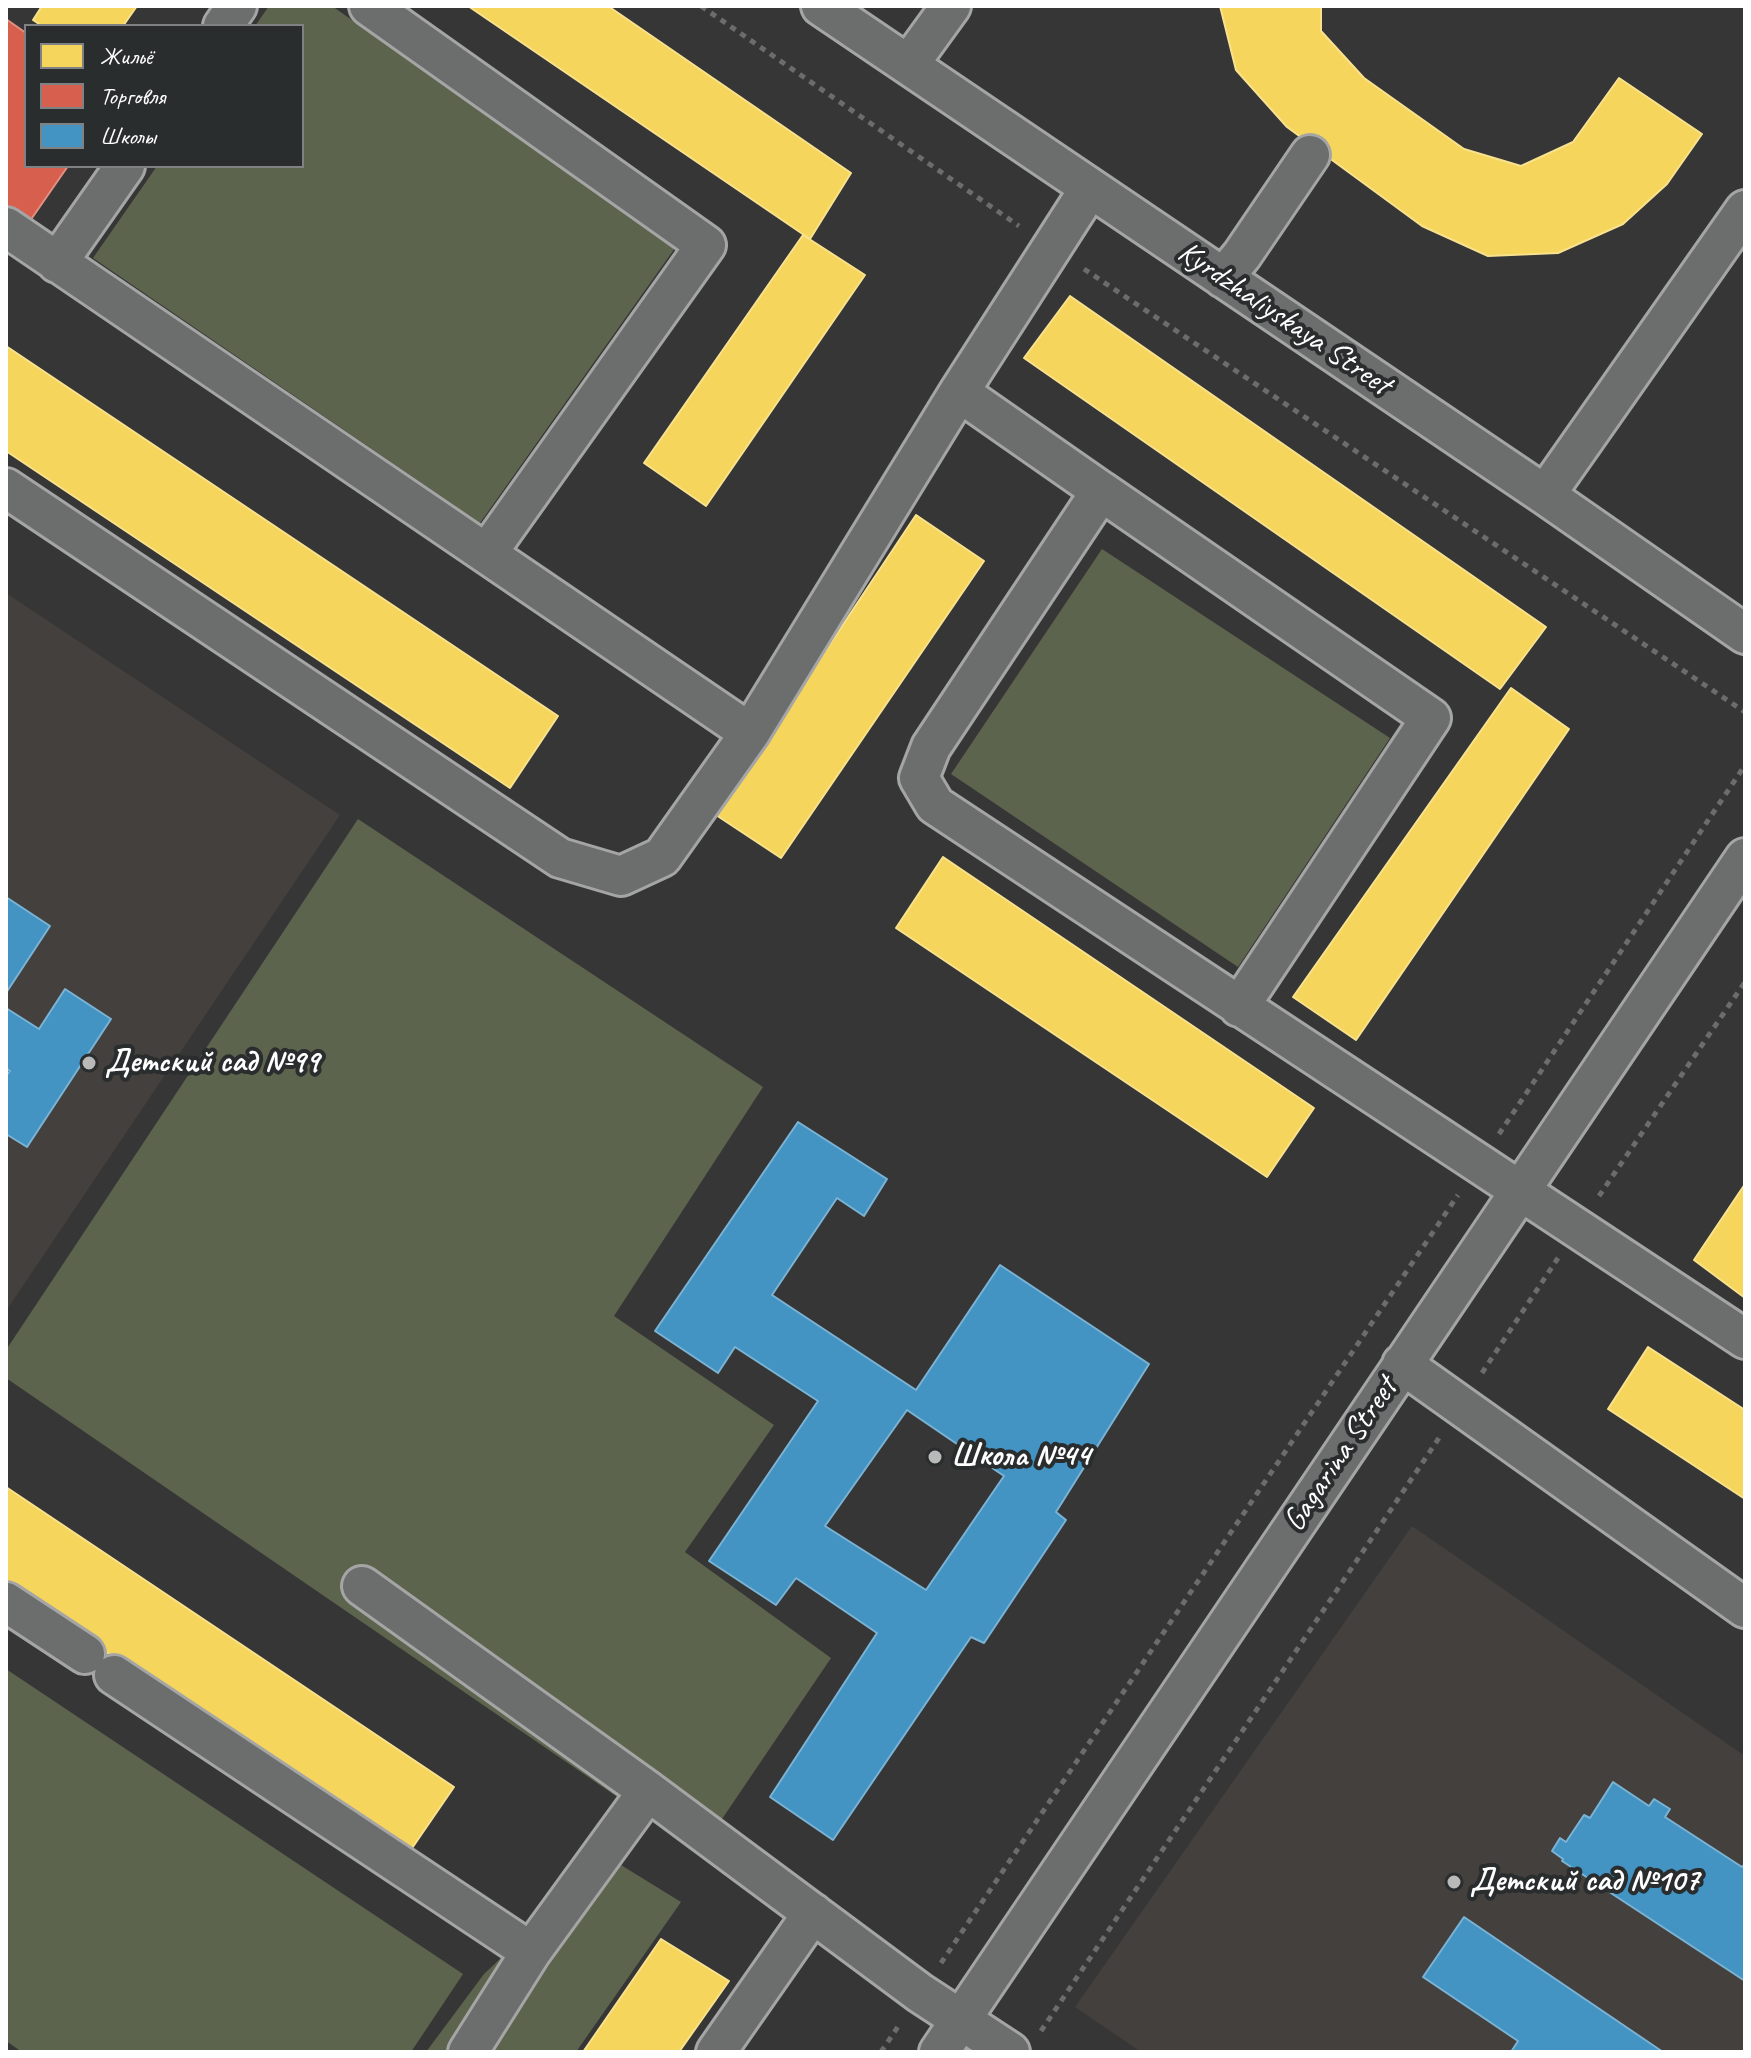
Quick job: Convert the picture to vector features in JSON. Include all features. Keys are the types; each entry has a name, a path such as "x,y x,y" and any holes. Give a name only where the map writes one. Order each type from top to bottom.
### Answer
{"street":[{"path":"224,24 237,6"},
{"path":"369,6 706,245 487,553"},
{"name":"Kyrdzhaliyskaya Street","path":"821,6 1545,495 1745,634"},
{"path":"909,64 951,6"},
{"path":"1223,278 1310,155"},
{"path":"57,263 124,168"},
{"path":"6,488 560,858 621,876 662,857 750,733 959,392 1090,188"},
{"path":"1545,495 1745,210"},
{"path":"6,227 750,733"},
{"path":"959,392 1431,718 1239,1007"},
{"path":"1101,491 931,747 919,778 935,805 1745,1339"},
{"name":"Gagarina Street","path":"939,2052 1745,858"},
{"path":"1402,1364 1745,1608"},
{"path":"362,1586 648,1791 920,1993 960,2020 1023,2045"},
{"path":"6,1602 531,1952"},
{"path":"468,2052 531,1952 648,1791"},
{"path":"716,2052 813,1913"}],"path":[{"path":"701,6 1051,247 1745,712"},
{"path":"881,2052 1745,765"},
{"path":"1023,2045 1460,1407 1745,982"}],"shaded area":[{"name":"Детский сад №99","path":"6,593 340,815 6,1311"},
{"name":"Детский сад №107","path":"1412,1526 1745,1756 1745,2052 1141,2052 1075,2007"}],"green space":[{"path":"269,6 332,6 675,248 480,523 93,258 156,168 304,168 304,24 256,24"},
{"path":"1102,549 1390,738 1238,967 951,774"},
{"path":"358,819 763,1087 614,1316 774,1425 685,1552 831,1658 699,1853 6,1378 6,1350"},
{"path":"6,1669 463,1974 411,2052 22,2052 6,2041"},
{"path":"608,1857 681,1902 576,2052 426,2052 484,1974"}],"building: Жильё":[{"path":"42,6 137,6 124,24 39,24 33,20"},
{"path":"468,6 608,6 851,173 810,239"},
{"path":"1220,6 1321,6 1321,31 1364,78 1464,149 1521,166 1573,142 1619,78 1702,134 1667,184 1623,224 1558,253 1488,256 1422,226 1287,127 1236,70"},
{"path":"803,235 865,275 706,506 644,463"},
{"path":"1070,296 1546,627 1500,689 1024,358"},
{"path":"6,346 558,716 510,788 6,451"},
{"path":"916,515 984,561 781,858 716,815"},
{"path":"1511,688 1569,729 1356,1040 1293,997"},
{"path":"943,857 1314,1108 1267,1177 896,928"},
{"path":"1745,1184 1745,1298 1694,1260"},
{"path":"1648,1347 1745,1410 1745,1499 1608,1409"},
{"path":"6,1487 454,1787 408,1854 6,1585"},
{"path":"661,1939 729,1981 679,2052 583,2052"}],"building: Торговля":[{"path":"6,19 24,32 24,168 67,168 23,231 6,219"}],"building: Школы":[{"path":"6,897 50,926 6,993"},
{"path":"65,989 111,1019 27,1147 6,1134 6,1076 10,1071 6,1068 6,1008 39,1029"},
{"name":"Школа №44","path":"798,1122 887,1179 864,1216 837,1198 772,1295 916,1390 1000,1265 1149,1364 1056,1512 1066,1520 984,1643 971,1637 833,1840 770,1797 877,1633 796,1578 776,1605 709,1561 818,1401 735,1347 718,1373 655,1331","holes":["907,1410 1004,1476 926,1590 825,1526"]},
{"path":"1613,1782 1649,1806 1654,1799 1670,1809 1665,1817 1742,1867 1745,1864 1745,1981 1562,1861 1552,1851 1560,1838 1566,1842 1584,1815 1590,1818"},
{"path":"1464,1917 1663,2052 1511,2052 1518,2041 1423,1977"}],"place":[{"name":"Детский сад №99","path":"89,1063"},
{"name":"Школа №44","path":"935,1457"},
{"name":"Детский сад №107","path":"1454,1882"}]}
